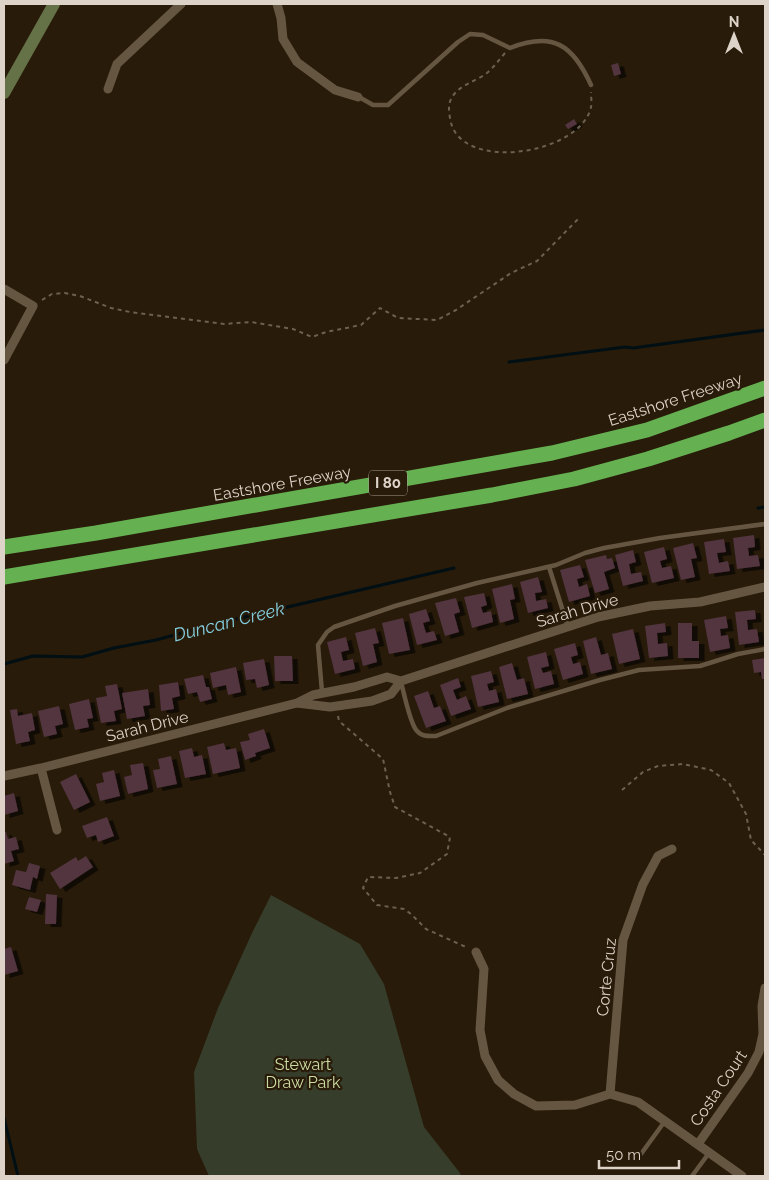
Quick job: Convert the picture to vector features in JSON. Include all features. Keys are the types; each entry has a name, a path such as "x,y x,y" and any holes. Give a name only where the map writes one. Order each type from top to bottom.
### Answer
{"highway":[{"name":"Eastshore Freeway","path":"4,548 552,454 647,430 765,388"},
{"name":"I 80","path":"4,577 492,495 574,479 648,459 765,420"},
{"path":"728,433 752,433 765,430"}],"street":[{"path":"4,90 54,4"},
{"path":"108,90 117,64 181,4"},
{"path":"277,4 281,18 283,39 296,62 335,90 358,97"},
{"path":"4,289 33,306 4,360"},
{"name":"Sarah Drive","path":"297,704 313,694 354,687 387,677 401,681 598,617 650,606 700,602 765,587"},
{"name":"Sarah Drive","path":"4,776 297,704 337,706 372,702 392,694 401,681"},
{"path":"41,768 57,830"},
{"name":"Corte Cruz","path":"610,1094 623,940 643,884 658,856 672,849"},
{"path":"476,952 484,969 480,1030 485,1056 498,1080 514,1094 536,1106 575,1105 610,1094 638,1102 742,1176"},
{"name":"Costa Court","path":"698,1144 748,1073 760,1052 763,1034 762,1006 765,988"}],"lane":[{"path":"358,97 374,105 388,105 458,42 470,34 483,35 510,48 524,42 537,41 559,44 569,50 576,58 591,85"},
{"path":"322,692 318,645 327,632 334,627 477,583 548,567 604,548 765,524"},
{"path":"548,567 568,627"},
{"path":"401,681 411,718 417,731 426,736 436,736 508,708 610,678 648,669 700,666 738,654 765,650"},
{"path":"642,1154 665,1121"},
{"path":"692,1176 709,1153"}],"path":[{"path":"510,48 489,71 458,90 452,99 448,108 451,125 454,133 461,140 476,147 502,154 520,152 556,142 574,132 585,120 591,107 591,85"},
{"path":"33,306 52,294 65,293 130,312 224,324 251,322 293,329 312,338 326,332 361,325 380,308 398,318 437,320 456,310 511,272 537,261 580,217"},
{"path":"337,706 339,721 383,759 395,807 450,837 447,854 420,873 396,878 368,877 363,888 378,905 404,909 426,929 476,952"},
{"path":"622,790 643,772 658,766 682,764 711,770 729,783 746,814 751,840 765,855"}],"green space":[{"name":"Stewart Draw Park","path":"271,895 360,944 384,984 424,1127 461,1176 209,1176 197,1149 194,1072 218,1008"}],"building":[{"path":"618,63 621,74 614,76 611,65"},
{"path":"574,119 577,124 568,129 565,125"},
{"path":"754,535 755,547 748,548 749,556 758,555 760,566 737,569 733,538"},
{"path":"724,539 726,552 717,553 719,563 728,561 730,571 709,574 704,542"},
{"path":"693,543 697,558 691,559 695,577 681,580 673,548"},
{"path":"664,547 667,559 660,561 662,568 671,566 674,578 652,583 644,552"},
{"path":"633,550 636,562 629,564 631,574 641,572 643,581 623,586 615,555"},
{"path":"606,555 607,559 612,558 615,568 604,572 609,589 595,593 585,560"},
{"path":"580,565 584,577 577,579 579,587 587,584 590,596 569,602 560,570"},
{"path":"538,577 542,592 535,593 536,601 546,599 548,608 528,613 520,582"},
{"path":"512,584 515,599 510,600 514,619 500,623 492,589"},
{"path":"484,593 487,605 481,607 483,613 491,611 493,622 472,628 464,597"},
{"path":"456,598 460,612 454,614 459,632 445,636 435,603"},
{"path":"426,609 430,621 423,623 426,633 434,631 437,640 417,645 409,614"},
{"path":"755,610 756,619 747,620 748,630 757,629 759,642 739,645 735,612"},
{"path":"726,616 728,628 720,629 721,636 728,635 730,648 710,652 704,620"},
{"path":"403,618 410,650 389,654 382,623"},
{"path":"665,623 666,632 657,633 658,644 667,643 668,656 649,658 645,626"},
{"path":"678,623 692,623 692,641 699,641 699,658 678,658"},
{"path":"375,628 379,643 373,644 377,662 363,666 355,633"},
{"path":"633,629 640,659 619,664 612,634"},
{"path":"346,637 349,650 341,652 343,661 353,659 355,669 335,674 327,642"},
{"path":"596,637 601,655 608,653 612,669 591,674 583,641"},
{"path":"575,643 578,655 571,657 573,664 580,662 583,674 563,680 554,649"},
{"path":"546,652 549,666 541,668 543,673 551,671 554,684 535,689 527,657"},
{"path":"274,656 292,656 293,681 275,681"},
{"path":"765,658 765,679 762,679 761,672 754,673 752,660"},
{"path":"264,659 269,685 257,688 255,679 246,680 243,663"},
{"path":"512,663 517,680 524,678 528,694 507,699 499,667"},
{"path":"236,667 241,692 228,695 226,685 213,688 210,673"},
{"path":"491,671 494,682 487,684 489,691 496,689 499,702 478,707 471,676"},
{"path":"203,675 212,699 200,702 197,692 188,694 184,679"},
{"path":"458,678 461,687 453,690 457,700 466,696 471,709 451,716 440,685"},
{"path":"178,682 180,696 172,698 174,709 161,711 159,685"},
{"path":"117,684 122,709 114,711 116,721 101,723 96,698 107,696 105,686"},
{"path":"148,689 150,705 143,706 145,716 127,719 122,693"},
{"path":"428,691 434,708 440,706 446,721 426,728 414,696"},
{"path":"89,699 93,718 87,719 89,727 75,730 69,704"},
{"path":"59,706 63,724 55,726 57,734 44,737 38,711"},
{"path":"17,709 18,716 32,713 35,730 28,732 30,741 16,744 10,710"},
{"path":"264,729 270,748 255,753 256,756 245,760 240,742 250,740 248,734"},
{"path":"224,743 226,750 236,748 240,768 213,774 207,747"},
{"path":"192,748 194,757 202,755 206,774 185,778 179,751"},
{"path":"171,756 177,784 157,788 153,770 160,769 158,759"},
{"path":"143,763 148,789 128,794 124,777 132,775 130,765"},
{"path":"114,770 120,796 100,801 96,784 104,782 102,773"},
{"path":"76,774 90,802 74,810 60,782"},
{"path":"14,793 18,811 4,815 4,796"},
{"path":"107,817 114,836 98,842 96,835 87,838 82,826"},
{"path":"4,832 6,832 8,839 16,837 19,849 11,851 14,861 4,864"},
{"path":"86,856 93,867 60,889 50,873 76,857 78,861"},
{"path":"29,863 40,866 37,879 33,877 30,890 12,885 16,870 26,872"},
{"path":"46,894 57,895 56,924 45,924"},
{"path":"29,897 41,900 37,912 25,909"},
{"path":"11,947 18,971 4,975 4,949"}],"waterway":[{"path":"509,362 765,330"},
{"name":"Duncan Creek","path":"758,508 765,507"},
{"name":"Duncan Creek","path":"4,664 33,656 82,657 454,568"},
{"name":"Duncan Creek","path":"4,1118 18,1176"}]}
